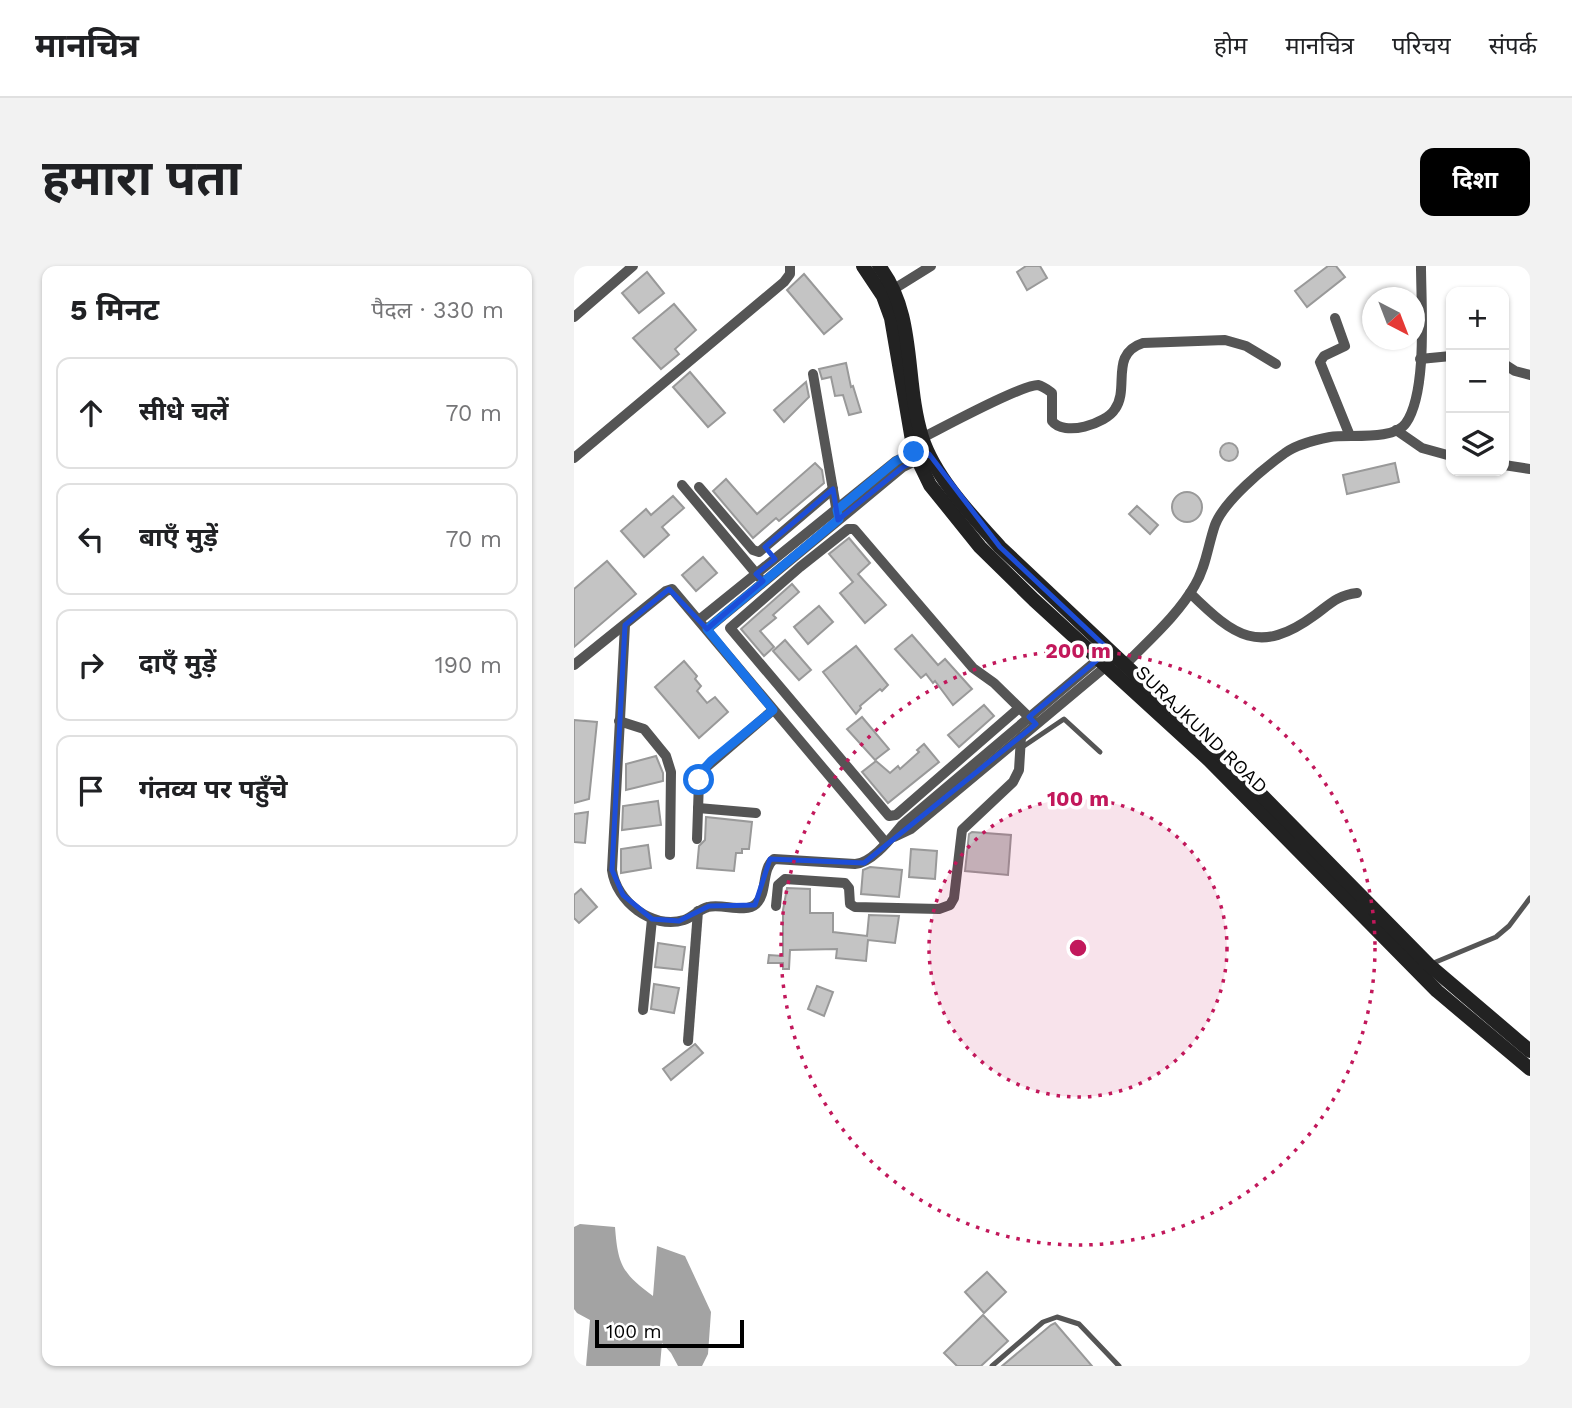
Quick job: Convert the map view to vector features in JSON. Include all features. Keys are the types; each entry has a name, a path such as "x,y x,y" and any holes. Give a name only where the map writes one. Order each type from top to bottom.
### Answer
{"main road":[{"name":"SURAJKUND ROAD","path":"863,266 883,296 891,318 921,450 965,507 1000,547 1437,991 1530,1069"},
{"name":"SURAJKUND ROAD","path":"878,266 894,289 903,317 921,450"},
{"name":"SURAJKUND ROAD","path":"1112,659 1245,778 1429,964 1530,1051"}],"street":[{"path":"574,317 633,266"},
{"path":"574,458 784,282 790,274 790,266"},
{"path":"894,289 931,266"},
{"path":"625,625 612,845 613,876 617,887 631,904 652,919 680,921 709,906 755,905 760,900 769,863 774,859 864,863 902,825 1112,659 1190,593 1198,579 1219,516 1251,482 1296,446 1328,438 1380,435 1396,430 1407,422 1412,410 1420,359 1421,266"},
{"path":"1335,318 1345,346 1322,358 1320,366 1350,436"},
{"path":"759,578 775,559 903,467 921,450 1005,397 1035,386 1047,389 1052,393 1052,421 1059,428 1070,429 1103,419 1114,412 1119,401 1122,368 1127,353 1143,343 1225,340 1246,346 1276,364"},
{"path":"1420,359 1446,356"},
{"path":"1509,367 1530,374"},
{"path":"813,374 838,514"},
{"path":"1396,430 1422,448 1446,455"},
{"path":"1509,466 1530,469"},
{"path":"682,485 759,578"},
{"path":"699,487 753,550 759,552 833,489"},
{"path":"703,625 759,578 793,556 838,514"},
{"path":"1019,708 896,815 889,816 731,629 800,567 848,529 854,529 973,668 994,683 1033,720"},
{"path":"765,547 775,559"},
{"path":"793,556 800,567"},
{"path":"574,665 669,589 889,840"},
{"path":"1190,593 1226,626 1242,635 1256,638 1293,628 1336,598 1357,593"},
{"path":"697,839 699,780 707,766 773,710"},
{"path":"776,906 778,885 785,879 845,883 849,886 850,904 855,907 946,908 954,898 962,830 1013,782 1019,770 1021,743 1033,720"},
{"path":"619,721 644,729 669,762 670,855"},
{"path":"889,840 911,829 1021,743"},
{"path":"698,808 756,813"},
{"path":"688,1041 698,911"},
{"path":"643,1010 652,919"}],"lane":[{"path":"1021,743 1064,719 1100,752"},
{"path":"1429,964 1496,937 1509,926 1530,898"},
{"path":"992,1366 1043,1322 1057,1317 1079,1324 1119,1366"}],"highlighted area":[{"path":"929,454 1000,547 1109,650 1029,717 1036,724 864,863 770,859 755,905 709,906 679,921 652,919 623,895 612,870 625,625 669,589 707,629 763,581 756,574 775,559 765,547 833,489 838,520 903,467"}],"shaded area":[{"path":"580,1224 615,1227 618,1251 624,1267 634,1281 653,1296 657,1246 685,1256 711,1312 708,1354 702,1366 678,1366 662,1343 660,1366 586,1366 590,1320 574,1309 574,1227"}],"building":[{"path":"1026,266 1040,266 1047,278 1027,290 1017,272"},
{"path":"1328,266 1336,266 1345,277 1307,307 1295,291"},
{"path":"647,272 664,293 639,313 622,293"},
{"path":"804,274 842,319 824,334 787,290"},
{"path":"674,304 696,330 675,349 679,354 661,369 633,338"},
{"path":"846,363 851,387 853,386 861,412 849,415 843,395 835,396 831,377 822,379 819,369"},
{"path":"690,372 725,413 708,427 673,387"},
{"path":"806,382 809,397 784,422 774,410"},
{"path":"1225,443 1233,443 1238,452 1236,459 1225,461 1220,456 1220,448"},
{"path":"815,463 822,470 824,483 779,521 776,518 753,538 713,491 726,479 757,514"},
{"path":"1395,463 1399,482 1347,494 1343,475"},
{"path":"1187,492 1193,493 1201,501 1201,513 1193,521 1187,522 1181,521 1173,513 1172,507 1173,501 1181,493"},
{"path":"673,496 684,508 662,527 669,535 644,557 621,531 646,509 651,515"},
{"path":"1137,506 1158,525 1150,534 1129,514"},
{"path":"849,538 870,563 858,574 886,605 865,623 840,593 853,582 829,554"},
{"path":"703,557 717,573 696,591 682,575"},
{"path":"607,561 636,594 574,647 574,589"},
{"path":"792,584 799,592 773,615 776,618 760,631 774,647 764,656 741,629"},
{"path":"819,606 833,622 808,644 794,627"},
{"path":"912,635 938,665 945,659 972,689 953,705 935,681 933,683 926,674 921,678 895,649"},
{"path":"785,640 811,670 799,680 773,651"},
{"path":"856,646 888,685 860,706 856,714 823,672"},
{"path":"684,661 697,676 695,679 701,686 697,691 707,703 715,697 728,712 699,738 655,687"},
{"path":"984,705 994,716 959,747 948,735"},
{"path":"862,717 889,749 875,760 847,729"},
{"path":"574,720 597,722 589,799 574,803"},
{"path":"924,744 939,762 888,803 862,772 876,761 890,773 898,766 900,769"},
{"path":"656,756 663,773 663,781 626,790 626,764"},
{"path":"658,801 661,825 622,830 623,806"},
{"path":"588,812 585,843 574,842 574,814"},
{"path":"706,817 752,822 749,849 736,853 734,871 697,868 699,846 705,840"},
{"path":"969,834 1011,835 1008,875 965,871"},
{"path":"648,845 651,868 621,873 621,849"},
{"path":"911,849 937,851 935,879 909,877"},
{"path":"870,867 902,870 899,897 861,894 863,870"},
{"path":"787,888 810,889 810,913 833,913 833,932 867,936 869,915 899,916 895,943 868,940 866,961 836,958 837,949 790,950 789,969 783,969 783,963 768,963 769,955 783,956 783,910"},
{"path":"581,889 597,907 579,923 574,918 574,895"},
{"path":"658,943 685,947 682,970 655,967"},
{"path":"654,984 679,988 674,1013 651,1009"},
{"path":"817,986 833,992 824,1016 808,1009"},
{"path":"695,1044 703,1053 671,1080 663,1069"},
{"path":"987,1272 1006,1292 984,1313 965,1292"},
{"path":"983,1315 1008,1341 981,1366 957,1366 944,1353"},
{"path":"1055,1323 1092,1366 1002,1366 1051,1325"}],"route":[{"path":"699,780 711,761 773,710 707,629 839,519 837,510 896,461 914,452"}]}
